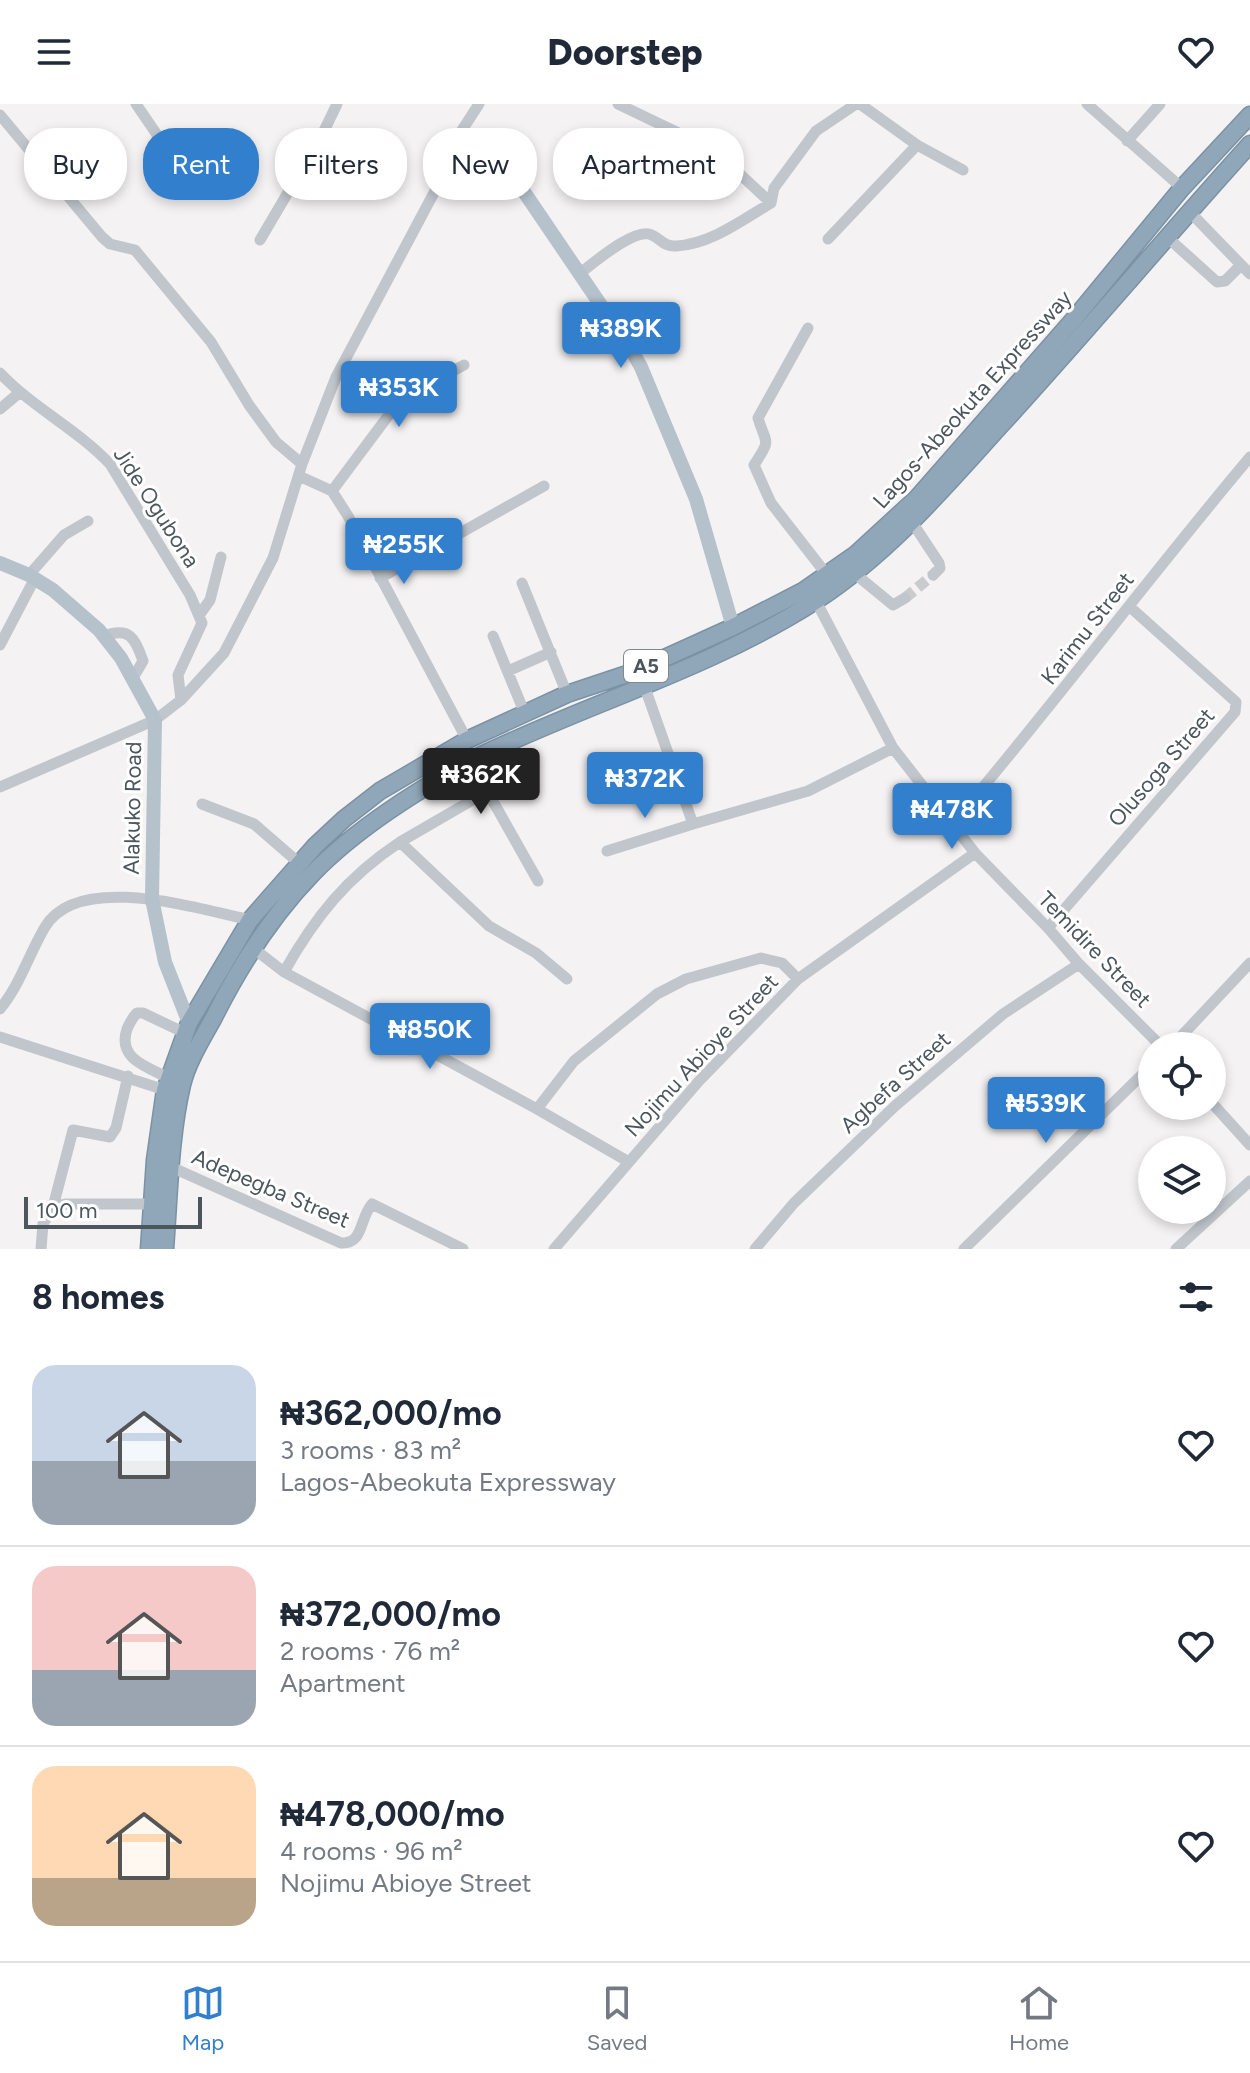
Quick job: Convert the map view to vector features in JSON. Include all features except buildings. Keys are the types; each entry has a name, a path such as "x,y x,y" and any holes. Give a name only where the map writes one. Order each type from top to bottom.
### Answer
{"highway":[{"name":"Lagos-Abeokuta Expressway","path":"149,1249 155,1160 167,1084 187,1028 250,920 299,863 344,819 380,791 467,740 567,694 636,671 733,627 803,591 881,534 917,498 1074,319 1182,188 1250,115"},
{"name":"Lagos-Abeokuta Expressway","path":"165,1249 182,1083 219,1005 253,948 312,874 343,846 438,779 502,745 718,653 816,601 854,573 912,522 1250,144"}],"main road":[{"path":"530,200 641,367 696,499 733,627"},
{"name":"Alakuko Road","path":"0,563 32,576 82,614 104,636 133,678 155,720 152,899 165,962 187,1028"}],"street":[{"path":"136,104 152,128"},
{"path":"260,240 337,104"},
{"path":"463,128 479,104"},
{"path":"618,104 714,150 771,203"},
{"path":"580,273 629,239 645,233 665,246 678,246 724,231 771,203 774,188 816,131 858,104 917,145 963,170"},
{"path":"1087,104 1182,188"},
{"path":"1127,141 1160,104"},
{"path":"0,115 102,237 110,244 135,250 211,342 276,442 300,470 332,491 467,740"},
{"path":"828,239 917,145"},
{"path":"0,787 155,720 181,700 224,653 273,558 300,470 344,363 430,200"},
{"path":"1167,237 1217,282 1246,269 1189,211"},
{"path":"808,328 758,418 767,438 765,448 754,465 771,503 827,575"},
{"path":"344,363 400,400"},
{"path":"332,491 400,400 464,365"},
{"name":"Jide Ogubona","path":"0,373 19,393 98,451 110,464 200,614"},
{"path":"0,409 19,393"},
{"name":"Karimu Street","path":"953,823 1250,457"},
{"path":"380,578 544,486"},
{"path":"0,645 32,576 64,535 88,521"},
{"path":"912,522 939,563 940,568 933,575"},
{"path":"181,700 178,675 200,631 200,614 210,600 221,557"},
{"path":"854,573 893,605 905,598"},
{"path":"522,583 567,694"},
{"name":"Temidire Street","path":"816,601 893,748 975,853 1147,1032"},
{"name":"Olusoga Street","path":"1048,928 1235,712 1236,702 1130,607"},
{"path":"493,636 525,714"},
{"path":"508,671 551,652"},
{"path":"644,685 693,824"},
{"path":"607,851 808,791 893,748"},
{"path":"284,972 333,898 382,854 481,795 490,796 538,881"},
{"path":"202,804 254,824 299,863"},
{"path":"400,842 489,926 536,953 567,979"},
{"name":"Nojimu Abioye Street","path":"554,1249 746,1030 798,979 975,853"},
{"path":"0,1009 45,926 60,909 103,897 152,899 250,920"},
{"path":"253,948 284,972 629,1162"},
{"path":"537,1109 574,1061 657,994 686,979 761,958 782,963 798,979"},
{"path":"1185,1032 1250,963"},
{"name":"Agbefa Street","path":"755,1249 794,1203 895,1106 1003,1014 1079,964"},
{"path":"167,1084 127,1054 124,1047 130,1023 137,1013 143,1013 187,1028"},
{"path":"0,1037 128,1076 167,1084"},
{"path":"41,1249 43,1224 53,1207 73,1130 110,1137 116,1128 128,1076"},
{"path":"964,1249 1138,1079"},
{"path":"1226,1118 1250,1145"},
{"name":"Adepegba Street","path":"171,1167 341,1243 350,1244 357,1239 366,1211 372,1204 463,1249"},
{"path":"1176,1249 1250,1181"},
{"path":"53,1207 65,1204 153,1204"}],"tunnel":[{"path":"905,598 933,575"}]}
